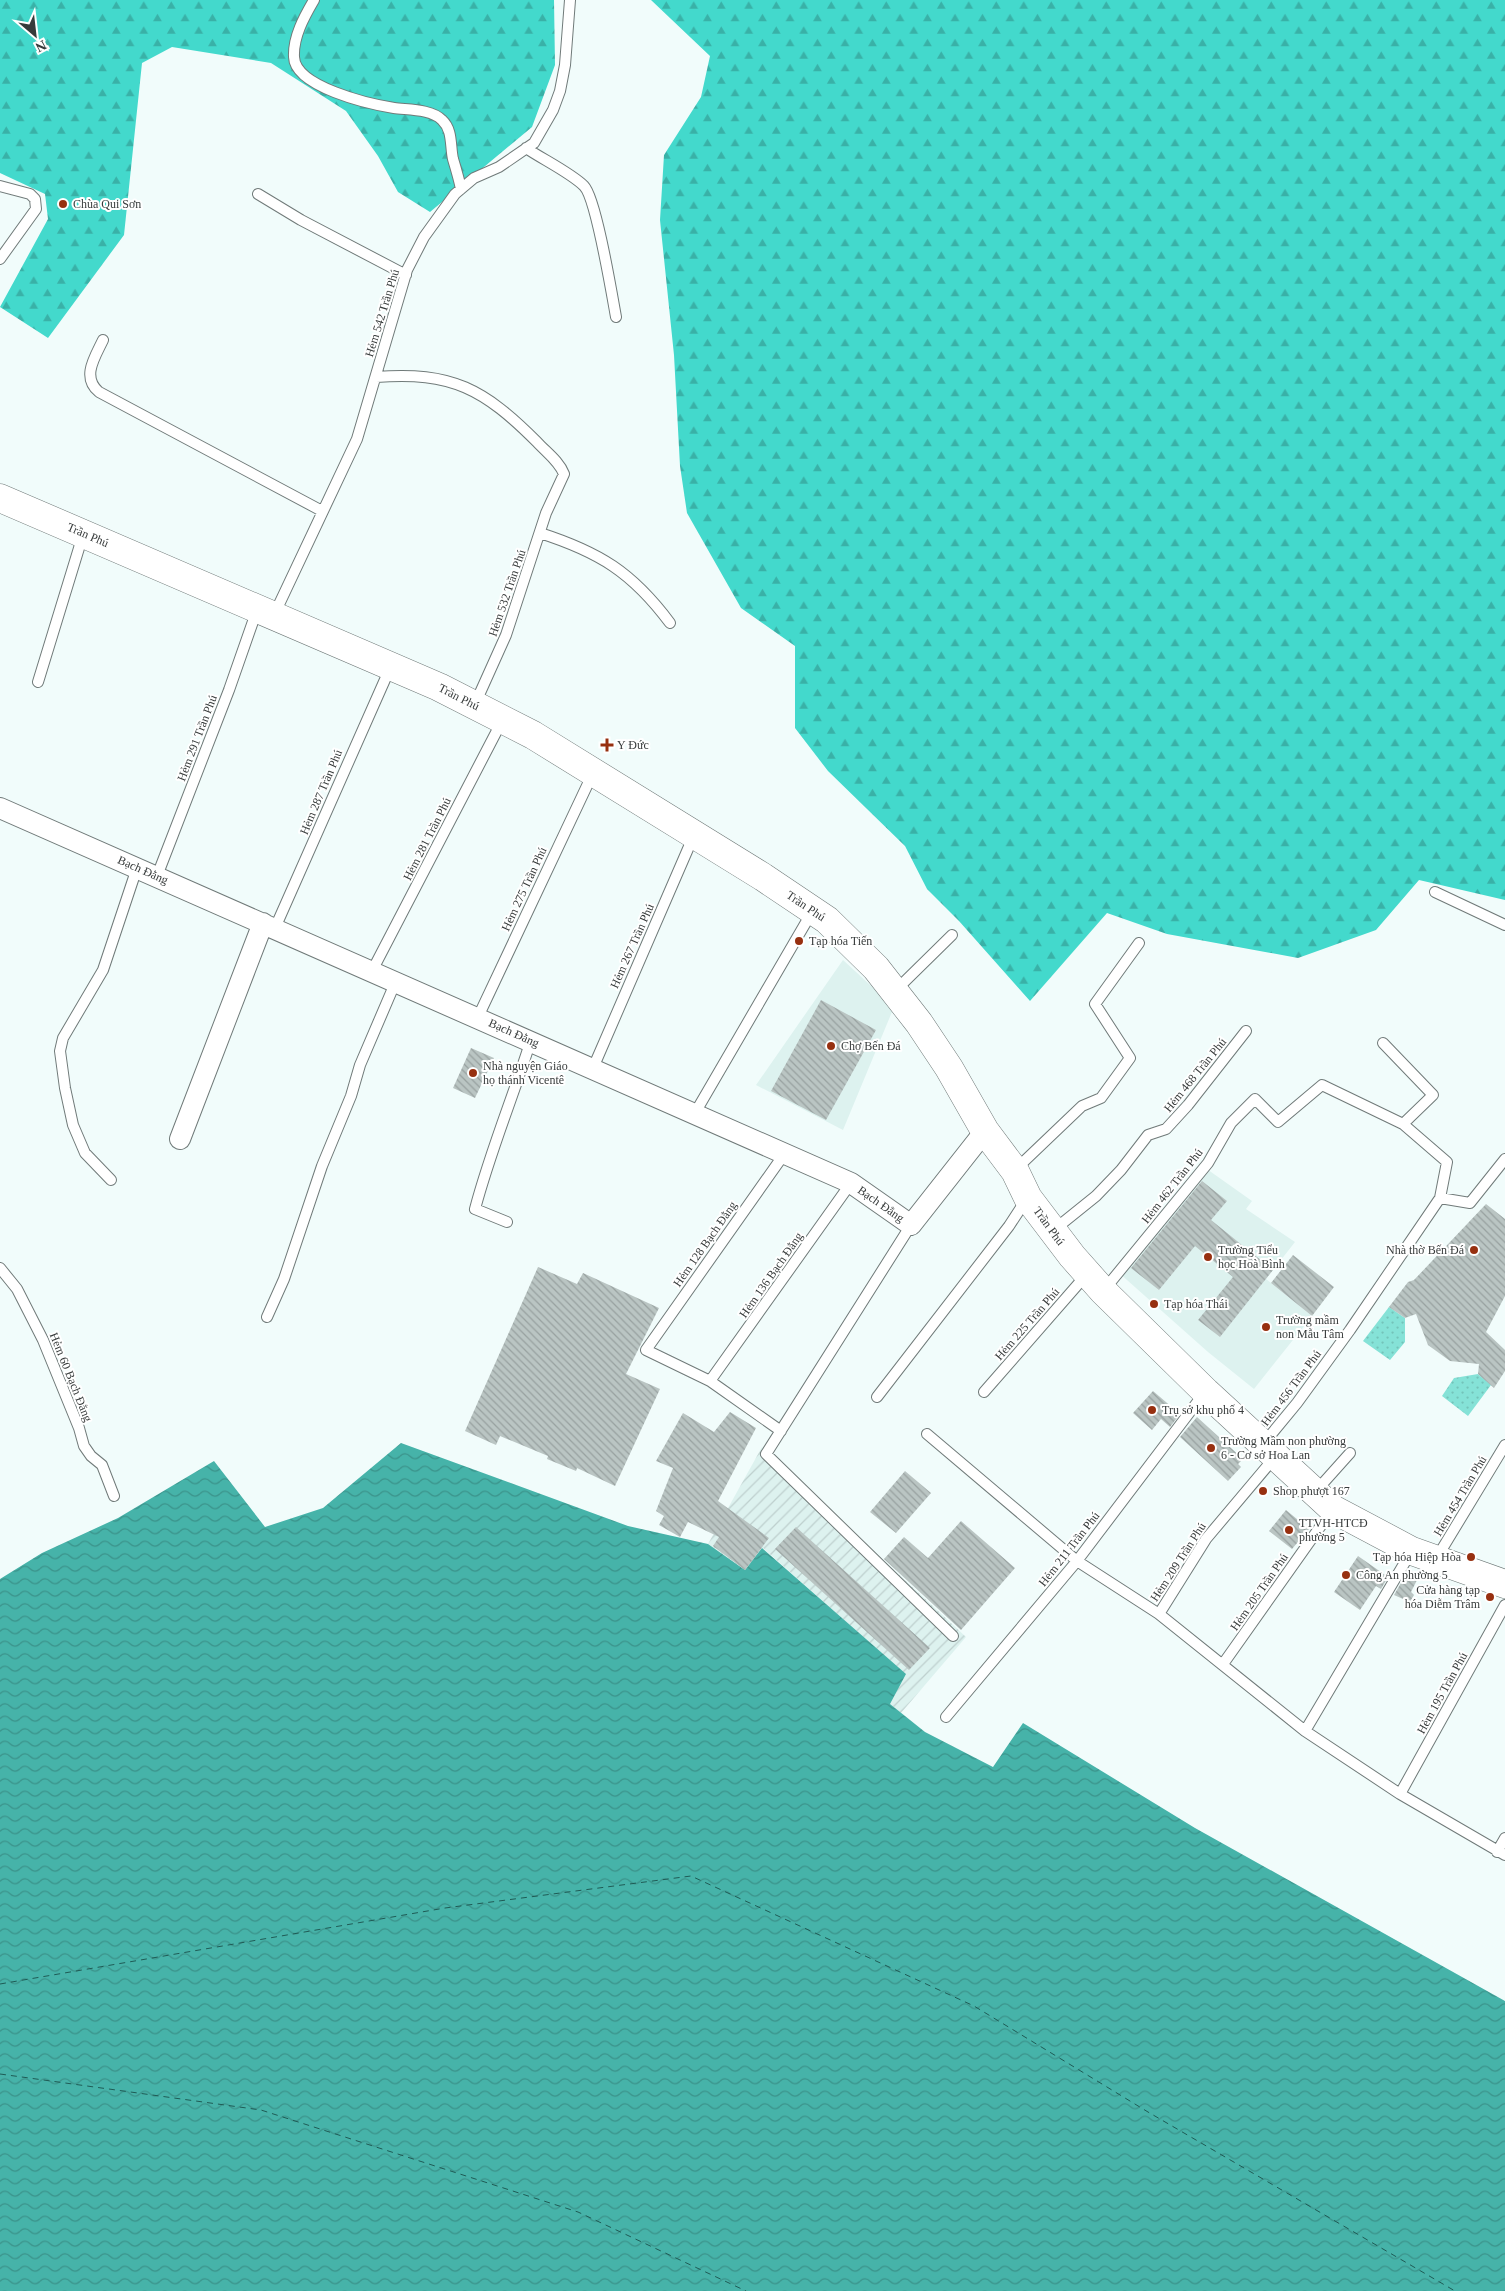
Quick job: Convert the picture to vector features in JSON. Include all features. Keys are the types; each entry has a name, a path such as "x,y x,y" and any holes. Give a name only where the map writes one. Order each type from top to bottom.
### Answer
{"main road":[{"name":"Trần Phú","path":"0,498 391,666 533,735 827,920 876,968 919,1023 949,1068 985,1131 1015,1171 1028,1198 1052,1232 1095,1282 1206,1392 1270,1450 1323,1502 1424,1556 1505,1584"}],"street":[{"name":"Bạch Đằng","path":"0,808 531,1040 851,1183 911,1225 985,1131"},
{"path":"180,1139 269,925"}],"lane":[{"path":"314,0 303,18 297,35 294,58 298,71 310,81 326,89 386,107 432,114 442,120 452,143 453,157 461,189"},
{"name":"Hẻm 542 Trần Phú","path":"266,612 322,511 357,439 406,275 424,237 454,194 474,178 499,167 534,143 544,128 560,91 568,41 570,0"},
{"path":"526,148 586,187 607,266 616,317"},
{"path":"0,186 30,194 35,199 36,209 0,259"},
{"path":"258,194 301,220 406,275"},
{"path":"102,340 90,370 93,387 99,392 322,511"},
{"name":"Hẻm 532 Trần Phú","path":"376,377 416,375 438,378 466,386 494,405 526,432 561,466 564,474 546,513 506,635 474,705"},
{"path":"540,533 582,547 613,565 635,582 670,623"},
{"path":"38,682 84,534"},
{"name":"Hẻm 291 Trần Phú","path":"157,876 229,690 266,612"},
{"name":"Hẻm 287 Trần Phú","path":"269,925 391,666"},
{"name":"Hẻm 281 Trần Phú","path":"372,971 503,720"},
{"name":"Hẻm 275 Trần Phú","path":"478,1017 594,772"},
{"name":"Hẻm 267 Trần Phú","path":"593,1068 694,835"},
{"path":"111,1180 85,1153 73,1124 65,1088 60,1051 63,1038 103,970 137,868"},
{"path":"1435,892 1505,926"},
{"path":"696,1114 813,911"},
{"path":"894,992 952,935"},
{"path":"1015,1171 1082,1106 1101,1098 1130,1058 1095,1004 1139,943"},
{"path":"267,1317 284,1279 322,1166 351,1096 360,1065 396,981"},
{"name":"Hẻm 468 Trần Phú","path":"1052,1232 1096,1196 1121,1170 1148,1135 1166,1129 1188,1105 1246,1031"},
{"path":"507,1222 475,1209 486,1166 512,1102 531,1040"},
{"path":"1382,1043 1434,1095 1403,1124"},
{"name":"Hẻm 462 Trần Phú","path":"1095,1282 1208,1163 1231,1124 1255,1099 1278,1122 1322,1085 1403,1124 1447,1162 1440,1198"},
{"name":"Hẻm 128 Bạch Đằng","path":"710,1381 646,1350 785,1153"},
{"path":"1440,1198 1470,1203 1505,1159"},
{"name":"Hẻm 136 Bạch Đằng","path":"710,1381 851,1183"},
{"path":"877,1397 1009,1226 1028,1198"},
{"name":"Hẻm 456 Trần Phú","path":"1270,1450 1297,1403 1350,1330 1440,1198"},
{"path":"911,1225 766,1454 953,1636"},
{"name":"Hẻm 60 Bạch Đằng","path":"0,1268 17,1289 43,1340 79,1428 84,1446 91,1456 102,1465 114,1496"},
{"name":"Hẻm 225 Trần Phú","path":"984,1392 1095,1282"},
{"path":"710,1381 781,1431"},
{"name":"Hẻm 211 Trần Phú","path":"946,1717 1077,1561 1206,1392"},
{"path":"927,1434 1077,1561 1159,1614 1305,1731 1400,1794 1501,1854 1505,1838"},
{"name":"Hẻm 454 Trần Phú","path":"1305,1731 1424,1556 1505,1445"},
{"name":"Hẻm 209 Trần Phú","path":"1159,1614 1206,1539 1270,1450"},
{"name":"Hẻm 205 Trần Phú","path":"1223,1664 1323,1502 1350,1453"},
{"name":"Hẻm 195 Trần Phú","path":"1400,1794 1505,1604"}],"shaded area":[{"name":"Chợ Bến Đá","path":"843,960 894,1007 843,1130 756,1085"},
{"name":"Trường Tiểu học Hoà Bình","path":"1204,1167 1252,1201 1246,1209 1295,1242 1266,1279 1312,1316 1254,1389 1208,1352 1118,1272"},
{"path":"1389,1307 1405,1318 1405,1342 1390,1360 1363,1341"},
{"path":"1478,1374 1491,1385 1468,1416 1442,1396 1454,1378"},
{"path":"762,1447 966,1637 901,1713 890,1704 905,1674 763,1548 745,1570 708,1544"}],"green space":[{"path":"0,0 554,0 555,65 532,127 430,212 398,192 378,156 346,111 271,63 172,47 142,63 124,235 48,338 0,307 48,219 45,194 0,173"},
{"path":"651,0 1505,0 1505,900 1419,880 1376,930 1298,958 1167,934 1107,913 1030,1001 959,921 927,889 905,846 828,771 795,728 795,646 741,608 687,513 680,466 674,355 660,220 664,155 701,97 710,56"}],"water":[{"path":"401,1443 628,1526 708,1544 745,1570 762,1548 906,1674 890,1704 925,1732 993,1767 1023,1723 1195,1828 1505,2001 1505,2291 0,2291 0,1579 42,1553 118,1518 214,1461 265,1527 323,1508"}],"building":[{"path":"821,1000 876,1030 826,1120 771,1091"},
{"name":"Nhà nguyện Giáo họ thánh Vicentê","path":"471,1048 494,1058 475,1098 453,1088"},
{"path":"1202,1181 1227,1201 1211,1220 1273,1270 1220,1337 1198,1320 1233,1277 1195,1246 1159,1290 1131,1268"},
{"path":"1486,1204 1505,1219 1505,1296 1486,1332 1505,1350 1505,1371 1494,1388 1478,1374 1479,1364 1450,1361 1428,1345 1416,1314 1405,1318 1389,1307 1408,1282 1414,1280"},
{"path":"1293,1255 1334,1287 1312,1316 1271,1283"},
{"path":"538,1267 577,1284 583,1273 659,1308 626,1374 660,1389 615,1486 577,1468 576,1471 547,1459 548,1456 500,1436 496,1445 465,1431"},
{"name":"Trụ sở khu phố 4","path":"1153,1391 1180,1414 1170,1427 1161,1419 1152,1430 1133,1413"},
{"path":"730,1412 756,1428 718,1501 769,1538 745,1570 713,1546 719,1537 688,1522 680,1537 659,1525 664,1516 656,1511 673,1468 656,1461 683,1413 714,1432"},
{"name":"Trường Mầm non phường 6 - Cơ sở Hoa Lan","path":"1197,1417 1243,1459 1238,1464 1241,1467 1228,1481 1180,1437"},
{"path":"905,1471 931,1493 896,1533 870,1512"},
{"name":"TTVH-HTCĐ phường 5","path":"1286,1510 1309,1529 1292,1549 1269,1531"},
{"path":"961,1521 1015,1568 961,1630 884,1559 904,1537 928,1558"},
{"path":"796,1527 930,1648 909,1670 775,1549"},
{"path":"1358,1556 1388,1577 1381,1589 1376,1586 1360,1610 1334,1592"},
{"path":"1409,1569 1419,1576 1411,1592 1414,1595 1410,1602 1394,1595"}],"ferry route":[{"path":"0,1984 445,1908 691,1876 974,2006 1148,2112 1455,2291"},
{"path":"0,2074 261,2110 578,2212 746,2291"}],"place":[{"name":"Chùa Qui Sơn","path":"63,204"},
{"name":"Y Đức","path":"607,745"},
{"name":"Tạp hóa Tiến","path":"799,941"},
{"name":"Chợ Bến Đá","path":"831,1046"},
{"name":"Nhà nguyện Giáo họ thánh Vicentê","path":"473,1073"},
{"name":"Nhà thờ Bến Đá","path":"1474,1250"},
{"name":"Trường Tiểu học Hoà Bình","path":"1208,1257"},
{"name":"Tạp hóa Thái","path":"1154,1304"},
{"name":"Trường mầm non Mẫu Tâm","path":"1266,1327"},
{"name":"Trụ sở khu phố 4","path":"1152,1410"},
{"name":"Trường Mầm non phường 6 - Cơ sở Hoa Lan","path":"1211,1448"},
{"name":"Shop phượt 167","path":"1263,1491"},
{"name":"TTVH-HTCĐ phường 5","path":"1289,1530"},
{"name":"Tạp hóa Hiệp Hòa","path":"1471,1557"},
{"name":"Công An phường 5","path":"1346,1575"},
{"name":"Cửa hàng tạp hóa Diễm Trâm","path":"1490,1597"}]}
